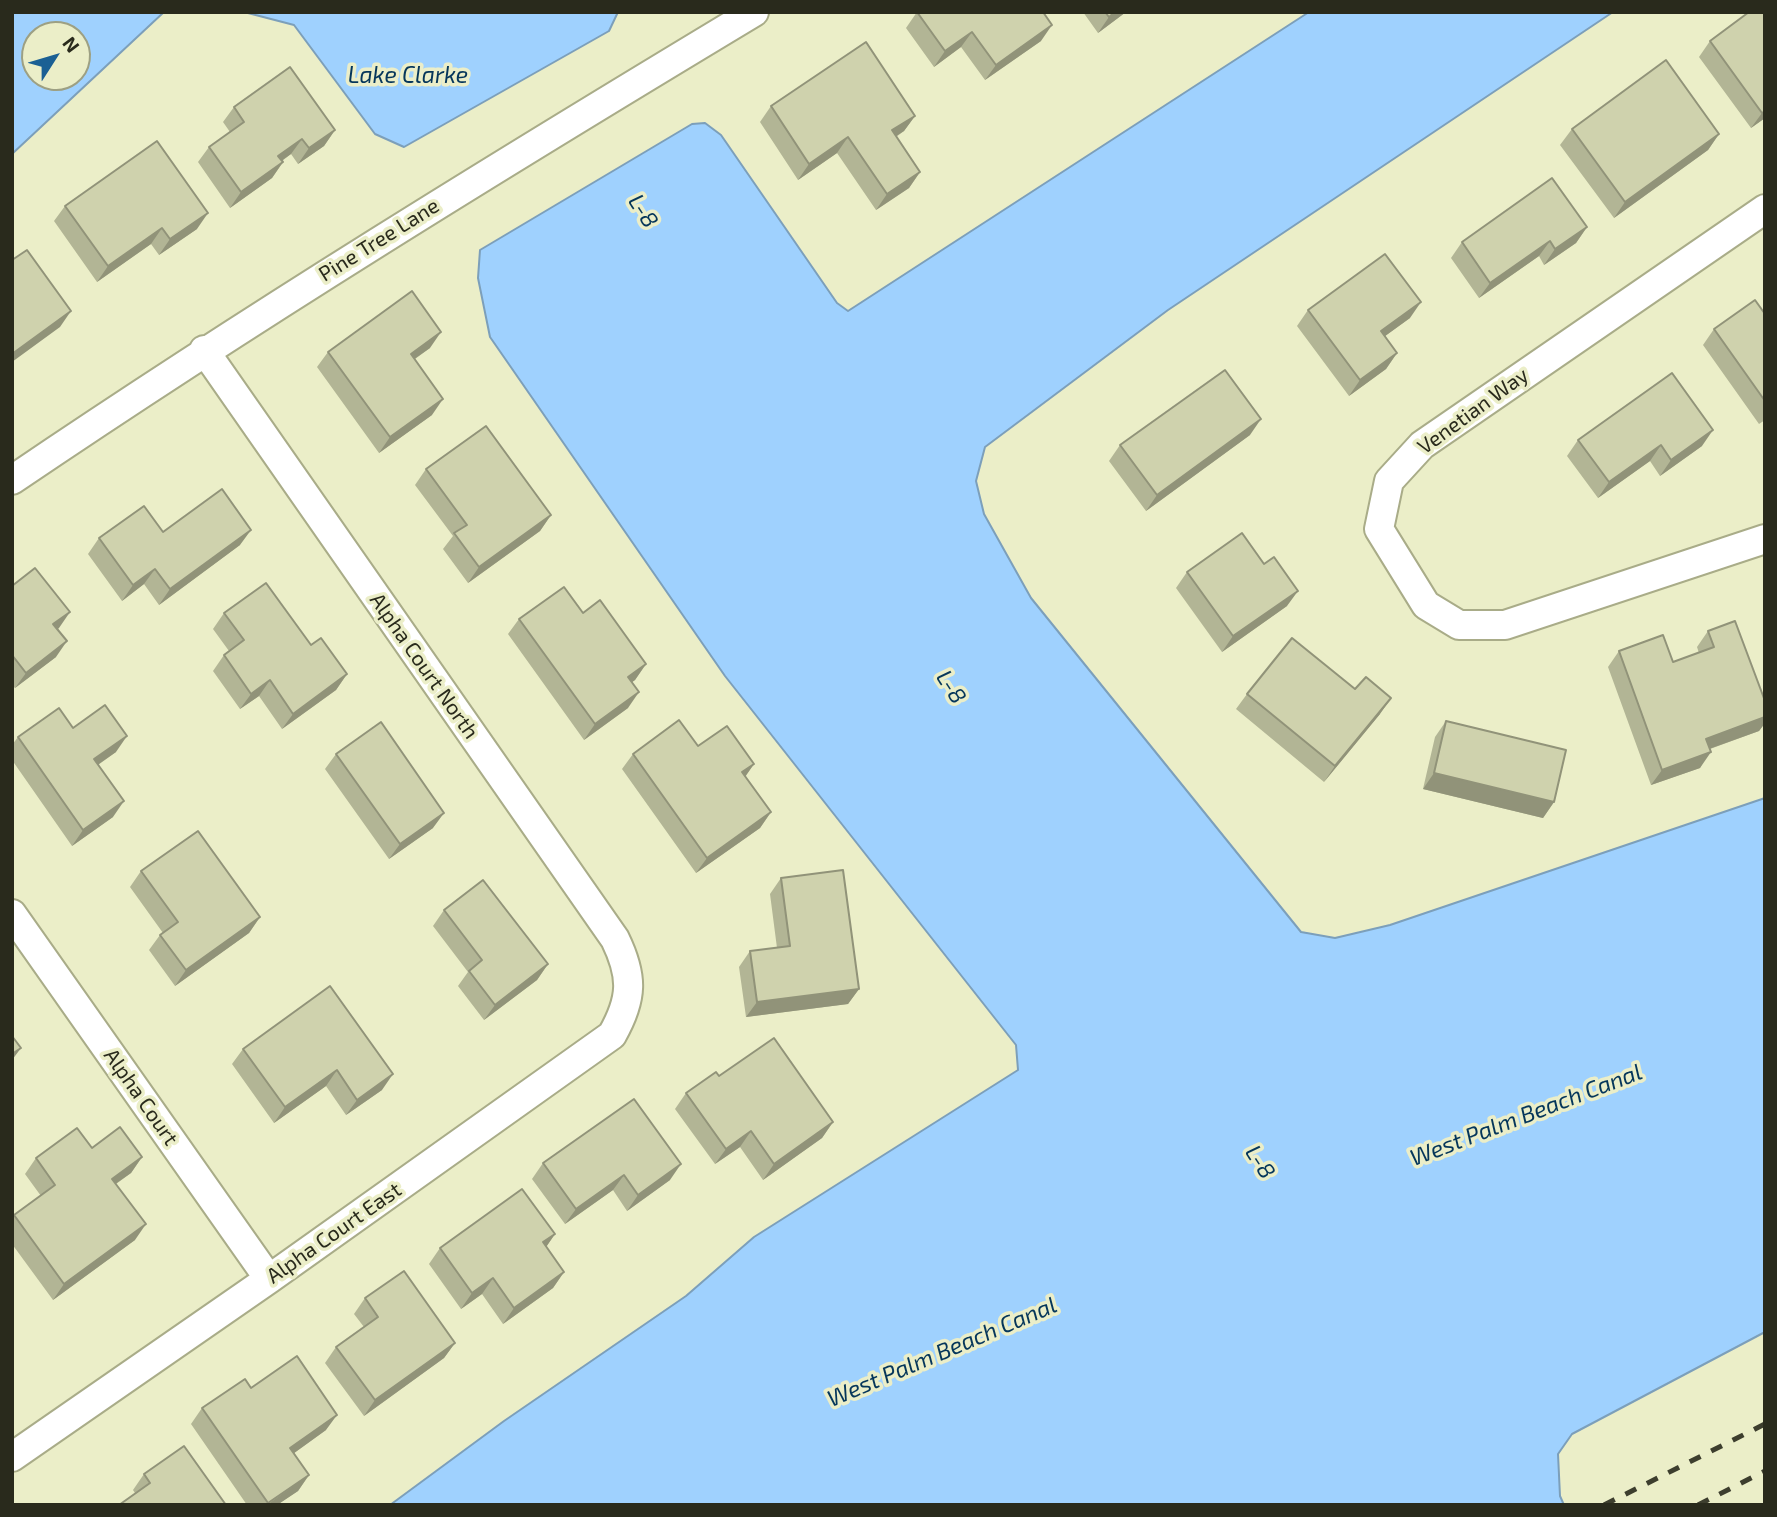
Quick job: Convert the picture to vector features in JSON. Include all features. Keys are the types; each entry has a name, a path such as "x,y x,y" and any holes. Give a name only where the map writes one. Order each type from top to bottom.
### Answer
{"street":[{"name":"Pine Tree Lane","path":"12,480 204,350 461,188 754,12"},
{"name":"Venetian Way","path":"1765,209 1422,445 1389,481 1379,529 1426,605 1459,625 1505,625 1765,539"},
{"name":"Alpha Court North","path":"204,350 615,939 626,963 629,988"},
{"name":"Alpha Court","path":"12,914 269,1279"},
{"name":"Alpha Court East","path":"12,1457 269,1279 612,1035 625,1013 629,988"}],"water":[{"path":"12,12 164,12 91,80 91,21 21,21 21,91 79,91 12,154"},
{"name":"Lake Clarke","path":"244,12 618,12 609,31 404,147 375,134 294,25"},
{"path":"1309,12 1613,12 1168,310 985,447 976,481 984,514 1031,598 1301,932 1335,938 1390,925 1765,798 1765,1332 1572,1434 1558,1454 1560,1496 1564,1505 390,1505 504,1421 686,1296 754,1237 1018,1070 1016,1045 725,676 490,337 478,278 480,250 692,124 705,123 721,135 837,303 848,311"}],"building":[{"path":"917,12 1043,12 1052,25 996,65 972,32 945,51"},
{"path":"1749,12 1765,12 1765,111 1762,113 1710,41"},
{"path":"866,42 915,116 892,130 920,172 887,194 848,137 809,164 771,106"},
{"path":"1666,60 1719,134 1625,202 1572,129"},
{"path":"290,67 335,130 309,148 302,139 278,156 283,162 241,192 209,147 244,122 234,107"},
{"path":"157,141 208,213 170,239 162,228 108,266 65,206"},
{"path":"1552,178 1587,227 1555,249 1550,241 1490,283 1462,242"},
{"path":"27,250 71,311 12,354 12,260"},
{"path":"1385,254 1421,302 1381,331 1397,353 1360,380 1308,310"},
{"path":"412,291 441,332 411,354 443,399 390,437 328,352"},
{"path":"1755,300 1765,314 1765,401 1714,329"},
{"path":"1225,370 1261,419 1157,495 1120,445"},
{"path":"1672,373 1713,430 1671,460 1661,445 1609,482 1578,440"},
{"path":"486,426 551,515 479,567 454,533 467,525 426,469"},
{"path":"222,489 251,530 170,589 155,569 133,585 99,538 144,506 163,532"},
{"path":"1242,533 1264,564 1274,557 1298,591 1233,636 1187,572"},
{"path":"35,568 70,612 53,624 67,641 26,673 12,655 12,586"},
{"path":"266,583 311,645 321,638 347,674 293,714 270,680 251,694 224,655 244,640 224,613"},
{"path":"564,587 583,613 600,600 646,664 628,677 639,692 595,724 519,619"},
{"path":"1735,621 1765,701 1765,717 1706,739 1711,752 1662,770 1619,651 1663,635 1673,662 1714,647 1708,631"},
{"path":"1292,638 1355,689 1366,677 1391,698 1335,766 1247,694"},
{"path":"105,705 127,736 94,759 124,801 83,830 18,737 59,708 73,728"},
{"path":"679,720 698,746 727,726 754,764 742,772 771,812 707,858 633,754"},
{"path":"1446,721 1566,750 1554,802 1434,773"},
{"path":"381,722 444,813 400,844 336,754"},
{"path":"198,831 260,917 186,970 160,935 178,922 141,871"},
{"path":"843,870 859,989 757,1002 750,951 790,946 781,878"},
{"path":"483,880 548,964 495,1005 469,971 482,960 444,910"},
{"path":"330,986 393,1074 357,1100 337,1070 285,1107 243,1049"},
{"path":"12,1036 21,1048 12,1054"},
{"path":"774,1038 833,1122 774,1164 751,1131 726,1149 686,1093 716,1072 719,1076"},
{"path":"634,1099 681,1164 638,1195 624,1175 576,1209 543,1163"},
{"path":"120,1127 142,1157 112,1179 146,1224 64,1284 14,1215 55,1185 36,1158 77,1128 92,1148"},
{"path":"522,1189 555,1234 543,1242 564,1272 514,1308 493,1278 472,1293 440,1248"},
{"path":"404,1271 455,1343 375,1400 336,1347 378,1317 365,1298"},
{"path":"297,1356 337,1415 290,1448 309,1475 268,1503 202,1408 245,1379 251,1388"},
{"path":"184,1446 226,1505 119,1505 150,1483 144,1474"}],"railway":[{"path":"1604,1505 1765,1424"},
{"path":"1698,1505 1765,1471"}],"water label":[{"name":"L-8","path":"643,211"},
{"name":"L-8","path":"951,687"},
{"name":"West Palm Beach Canal","path":"1526,1115"},
{"name":"L-8","path":"1260,1162"},
{"name":"West Palm Beach Canal","path":"942,1352"}]}
